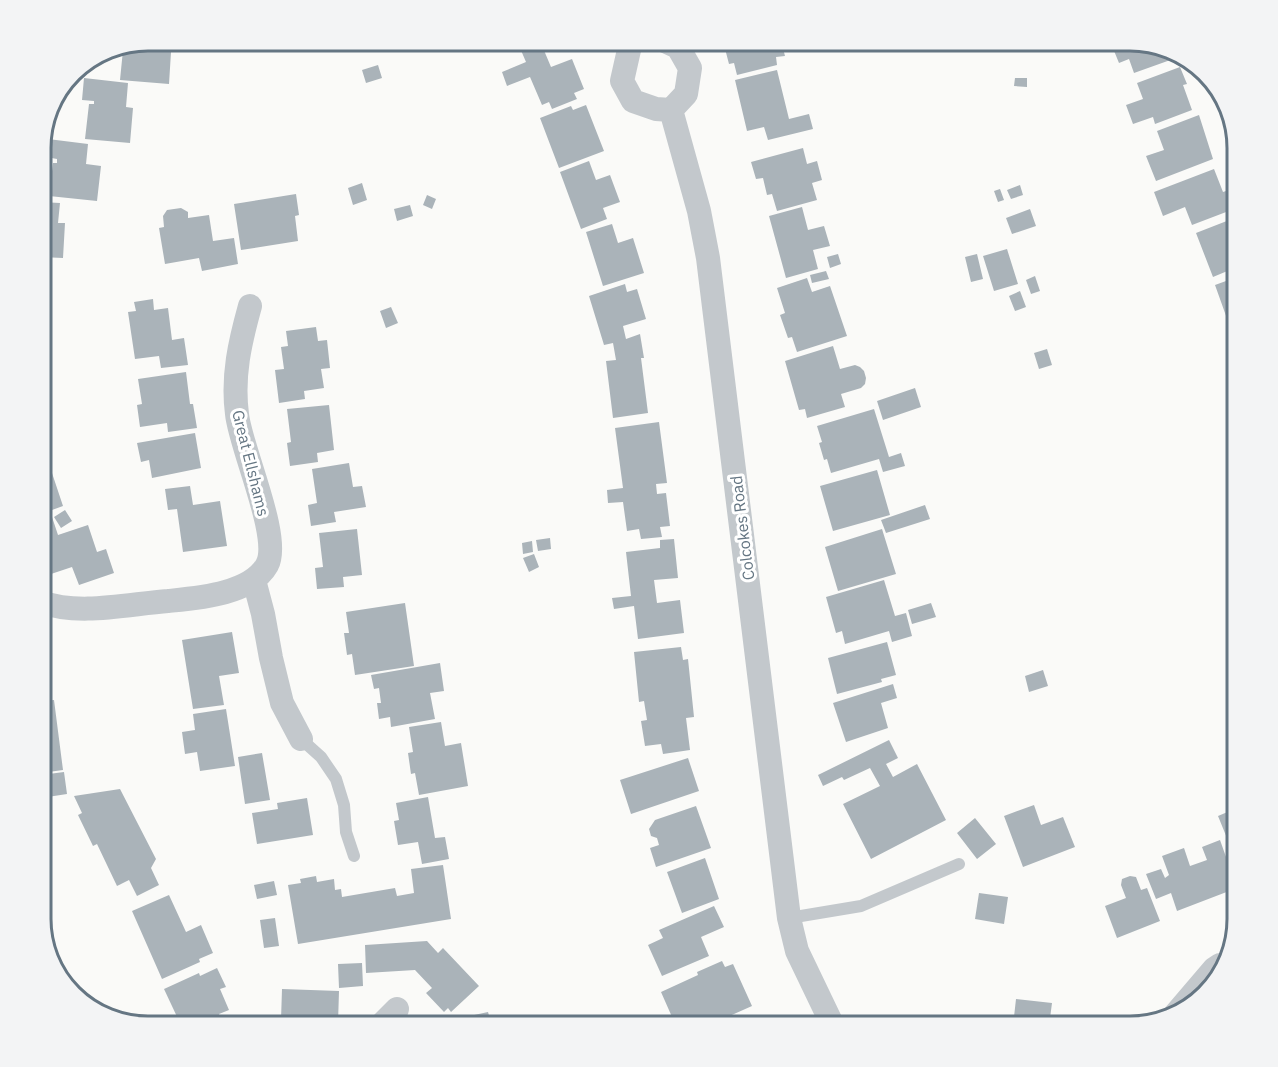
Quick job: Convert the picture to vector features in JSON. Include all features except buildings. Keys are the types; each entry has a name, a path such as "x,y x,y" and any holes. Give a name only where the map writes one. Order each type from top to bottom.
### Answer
{"street":[{"path":"629,51 622,81 633,101 656,109 671,110 686,94 690,68 680,51"},
{"name":"Colcokes Road","path":"671,110 699,211 708,258 789,918 797,951 828,1016"},
{"name":"Great Ellshams","path":"250,306 240,345 235,382 237,416 266,520 270,545 268,564 254,580"},
{"path":"51,606 93,608 177,600 226,592 254,580 282,703 301,738"},
{"path":"1198,987 1209,975"},
{"path":"390,1016 397,1009"}],"lane":[{"path":"301,738 321,758 336,779 344,805 345,832 354,856"},
{"path":"789,918 861,906 959,864"}]}
